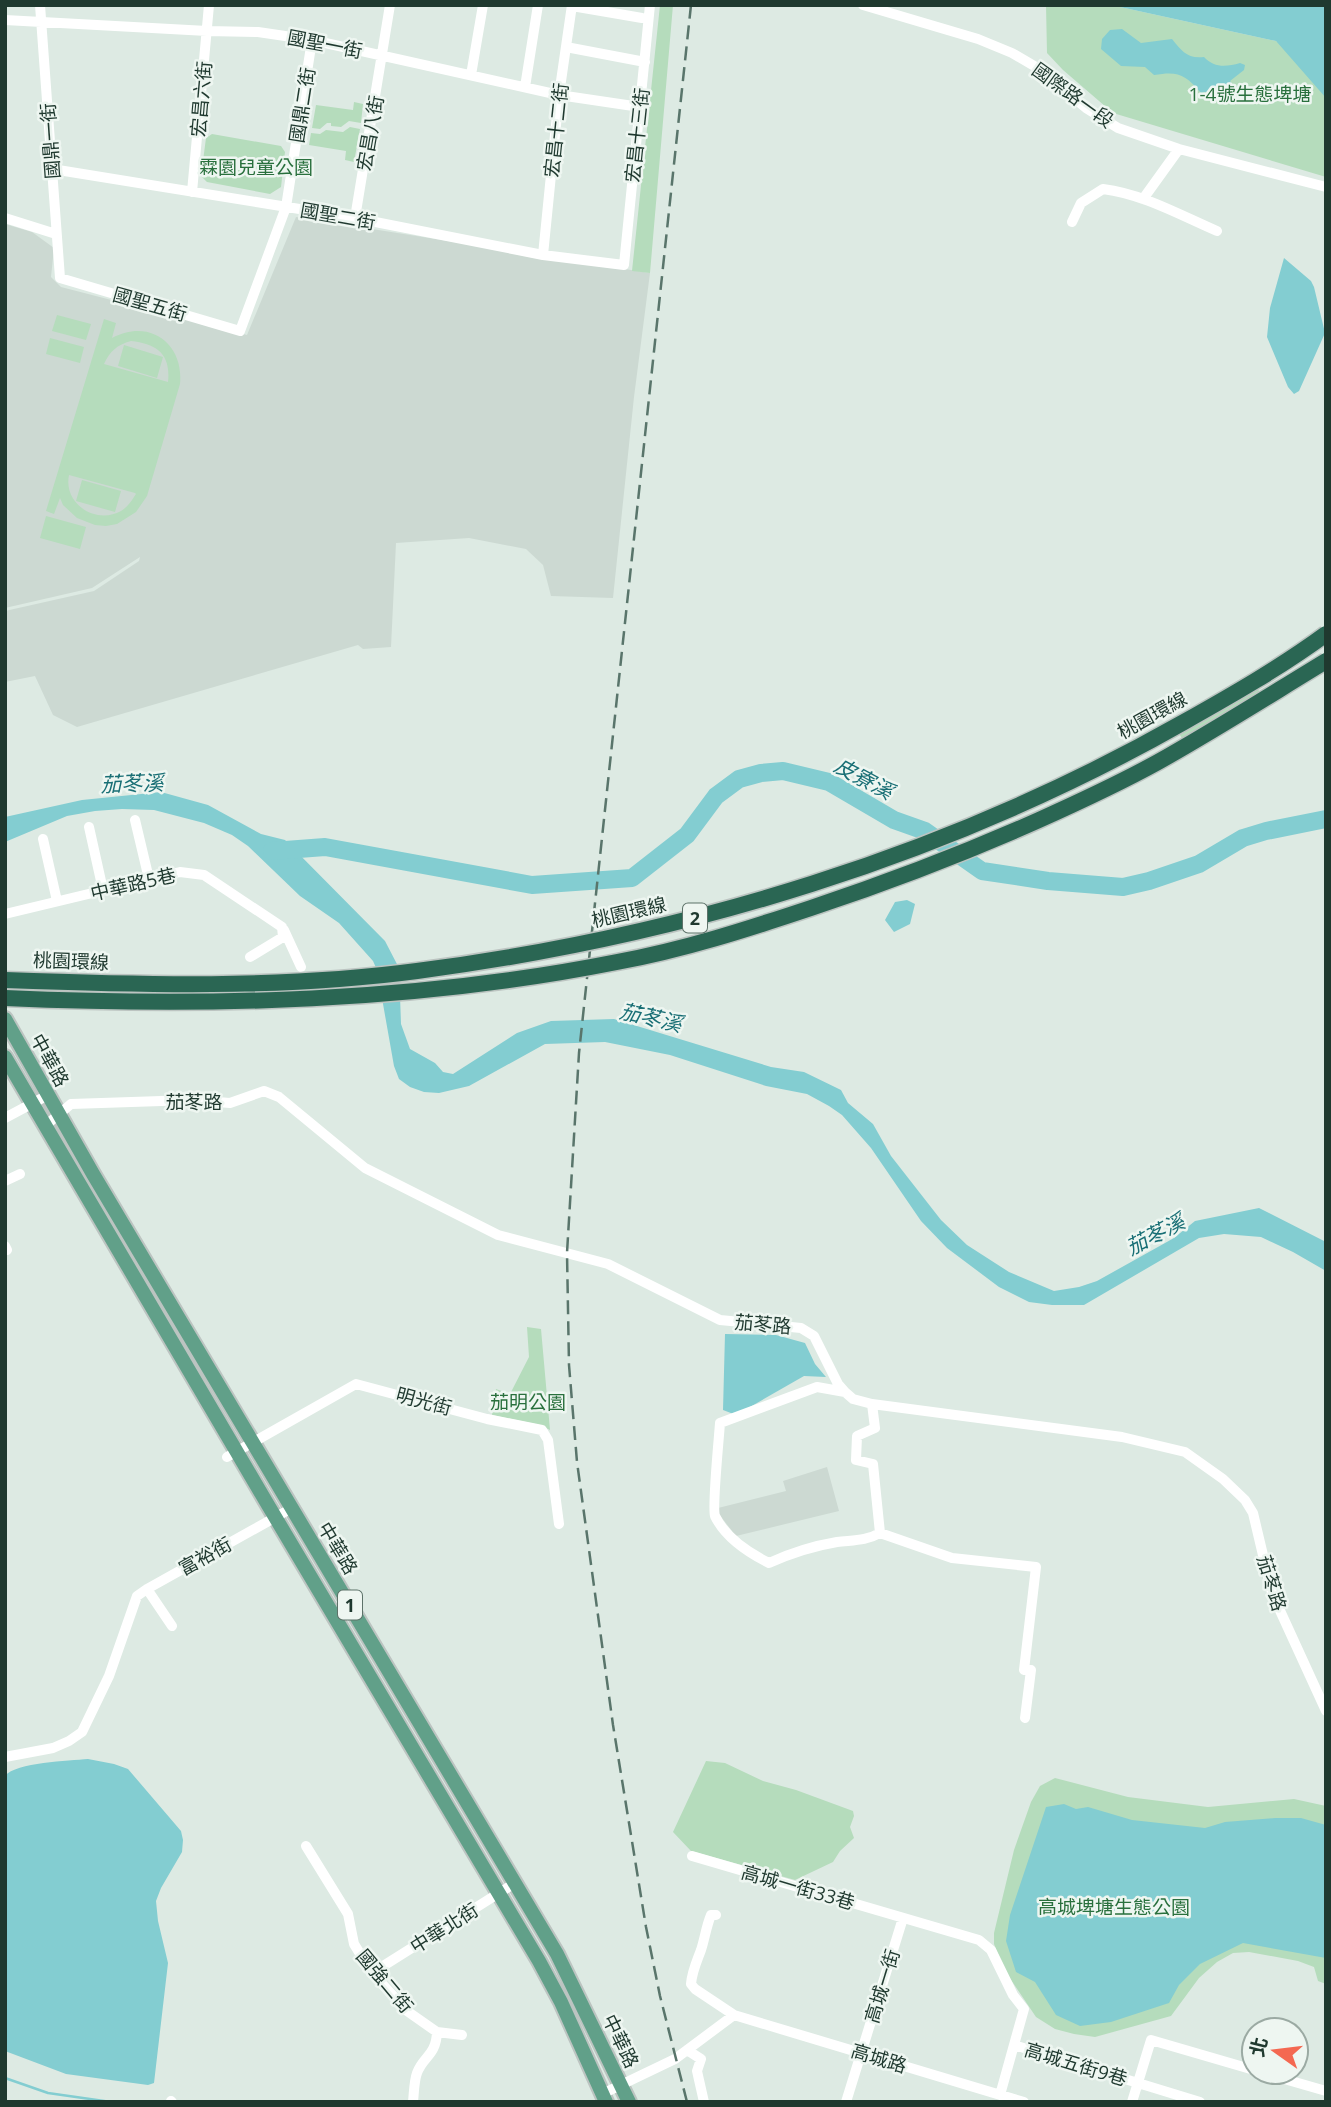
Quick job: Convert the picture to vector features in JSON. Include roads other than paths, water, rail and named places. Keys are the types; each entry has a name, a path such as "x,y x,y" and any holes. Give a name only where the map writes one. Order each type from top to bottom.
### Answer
{"highway":[{"name":"桃園環線","path":"5,980 238,984 415,972 615,938 727,910 830,880 906,852 1080,778 1233,694 1326,634"},
{"name":"桃園環線","path":"5,998 160,1003 313,998 529,978 633,959 737,932 836,900 915,872 1010,833 1086,799 1156,763 1326,661"}],"main road":[{"name":"中華路","path":"5,1019 59,1115 557,1954 629,2102"},
{"name":"中華路","path":"5,1057 232,1455 275,1517 539,1961 561,2002 604,2098"}],"street":[{"name":"國鼎一街","path":"40,5 60,278"},
{"name":"宏昌六街","path":"192,192 209,5"},
{"name":"宏昌八街","path":"355,218 390,5"},
{"path":"471,75 483,5"},
{"path":"525,87 538,5"},
{"path":"572,5 642,18"},
{"name":"宏昌十二街","path":"543,255 559,95 572,5"},
{"name":"宏昌十三街","path":"624,265 650,5"},
{"name":"國際路一段","path":"863,5 1001,48 1036,67 1102,119 1141,137 1326,187"},
{"name":"國聖一街","path":"5,20 258,32 313,40 559,95 640,107"},
{"name":"國鼎二街","path":"240,331 286,207 313,40"},
{"path":"566,47 645,62"},
{"path":"1143,199 1179,149"},
{"name":"國聖二街","path":"52,169 355,218 543,255 624,265"},
{"path":"1072,222 1081,203 1103,189 1143,199 1217,231"},
{"path":"5,218 57,234"},
{"name":"國聖五街","path":"60,278 240,331"},
{"path":"135,820 149,879"},
{"path":"89,827 103,890"},
{"path":"43,839 57,901"},
{"name":"中華路5巷","path":"5,914 180,872 204,875 282,927"},
{"path":"250,957 283,937 282,927"},
{"path":"282,927 301,967"},
{"name":"茄苳路","path":"59,1115 71,1104 192,1100 230,1103 264,1091 279,1097 365,1168 498,1235 608,1264 720,1320 801,1328 814,1336 838,1384 853,1399 872,1404 1122,1437 1185,1452 1223,1479 1245,1500 1253,1513 1272,1593 1326,1711"},
{"path":"5,1118 48,1095"},
{"path":"45,1126 59,1115"},
{"path":"5,1181 20,1174"},
{"name":"明光街","path":"232,1455 356,1384 487,1419 542,1430 548,1440 559,1524"},
{"path":"845,1392 817,1387 720,1423 714,1514 747,1551 769,1563 802,1549 869,1540 880,1534 952,1558 1036,1566 1024,1670 1031,1670 1025,1718"},
{"path":"872,1404 875,1428 856,1436 856,1460 873,1464 880,1534"},
{"name":"富裕街","path":"5,1757 53,1748 82,1732 109,1676 137,1596 292,1508"},
{"path":"146,1589 172,1626"},
{"name":"國強二街","path":"306,1846 348,1914 354,1944 372,1973 407,2011 437,2032 462,2035"},
{"name":"高城一街33巷","path":"692,1856 979,1940 987,1945 1013,1995 1024,2009 1014,2045"},
{"name":"中華北街","path":"372,1973 515,1883"},
{"name":"高城路","path":"716,1915 711,1915 706,1926 691,1984 734,2015 1024,2102"},
{"name":"高城一街","path":"846,2102 903,1918"},
{"path":"604,2098 621,2085 675,2059 734,2015"},
{"path":"413,2102 418,2071 432,2053 437,2032"},
{"path":"1132,2102 1151,2040 1240,2066"},
{"path":"1000,2095 1014,2045"},
{"name":"高城五街9巷","path":"1014,2045 1200,2102"},
{"path":"687,2050 701,2059 697,2071 704,2102"},
{"path":"1309,2086 1326,2091"}],"water":[{"path":"1111,5 1326,5 1326,98 1276,41"},
{"path":"1122,29 1141,43 1172,39 1189,55 1204,57 1220,66 1240,63 1245,65 1244,70 1230,81 1238,92 1234,96 1215,90 1201,93 1180,75 1154,75 1145,67 1121,66 1101,49 1102,39 1110,30"},
{"path":"1284,258 1311,281 1325,333 1299,391 1294,394 1288,387 1267,337 1270,308"},
{"path":"161,792 208,805 261,834 285,840 385,941 399,968 401,1024 410,1049 435,1063 443,1072 453,1074 517,1033 551,1021 614,1019 771,1067 804,1072 841,1090 848,1103 873,1124 891,1156 941,1220 967,1245 1009,1272 1054,1291 1097,1281 1174,1238 1195,1221 1259,1208 1326,1242 1326,1271 1261,1237 1224,1234 1199,1238 1084,1305 1029,1302 999,1287 947,1248 921,1221 871,1148 842,1115 807,1094 766,1086 670,1055 605,1042 545,1044 469,1086 439,1093 410,1087 399,1079 394,1066 377,970 373,961 339,923 300,896 248,846 232,835 204,823 154,810 122,809 67,816 5,842 5,817 82,800"},
{"path":"907,900 915,904 910,924 894,932 885,920 895,902"},
{"path":"725,1334 776,1335 805,1343 815,1364 826,1377 804,1376 736,1415 723,1410"},
{"path":"88,1759 128,1769 181,1831 183,1840 182,1852 156,1901 168,1963 154,2083 148,2085 66,2074 5,2051 5,1776 11,1771 31,1765"},
{"name":"高城埤塘生態公園","path":"1064,1804 1076,1809 1088,1807 1132,1820 1205,1828 1225,1822 1275,1818 1301,1818 1326,1825 1326,1958 1243,1943 1200,1964 1179,1985 1169,2003 1111,2022 1080,2026 1056,2015 1035,1982 1016,1972 1006,1941 1010,1915 1046,1807"}],"waterway":[{"name":"皮寮溪","path":"272,851 325,847 532,885 632,878 687,835 716,796 739,779 783,771 829,782 894,820 925,831 982,871 1048,881 1123,887 1199,864 1243,838 1326,819"},
{"path":"5,2078 48,2093 111,2102"}],"railway":[{"path":"687,2102 660,1996 646,1927 613,1725 577,1462 569,1365 567,1253 579,1053 691,5"}],"park label":[{"name":"1-4號生態埤塘","path":"1250,94"},
{"name":"霖園兒童公園","path":"256,167"},
{"name":"茄明公園","path":"528,1402"}],"water label":[{"name":"茄苳溪","path":"132,783"},
{"name":"茄苳溪","path":"651,1017"},
{"name":"茄苳溪","path":"1155,1234"}]}
